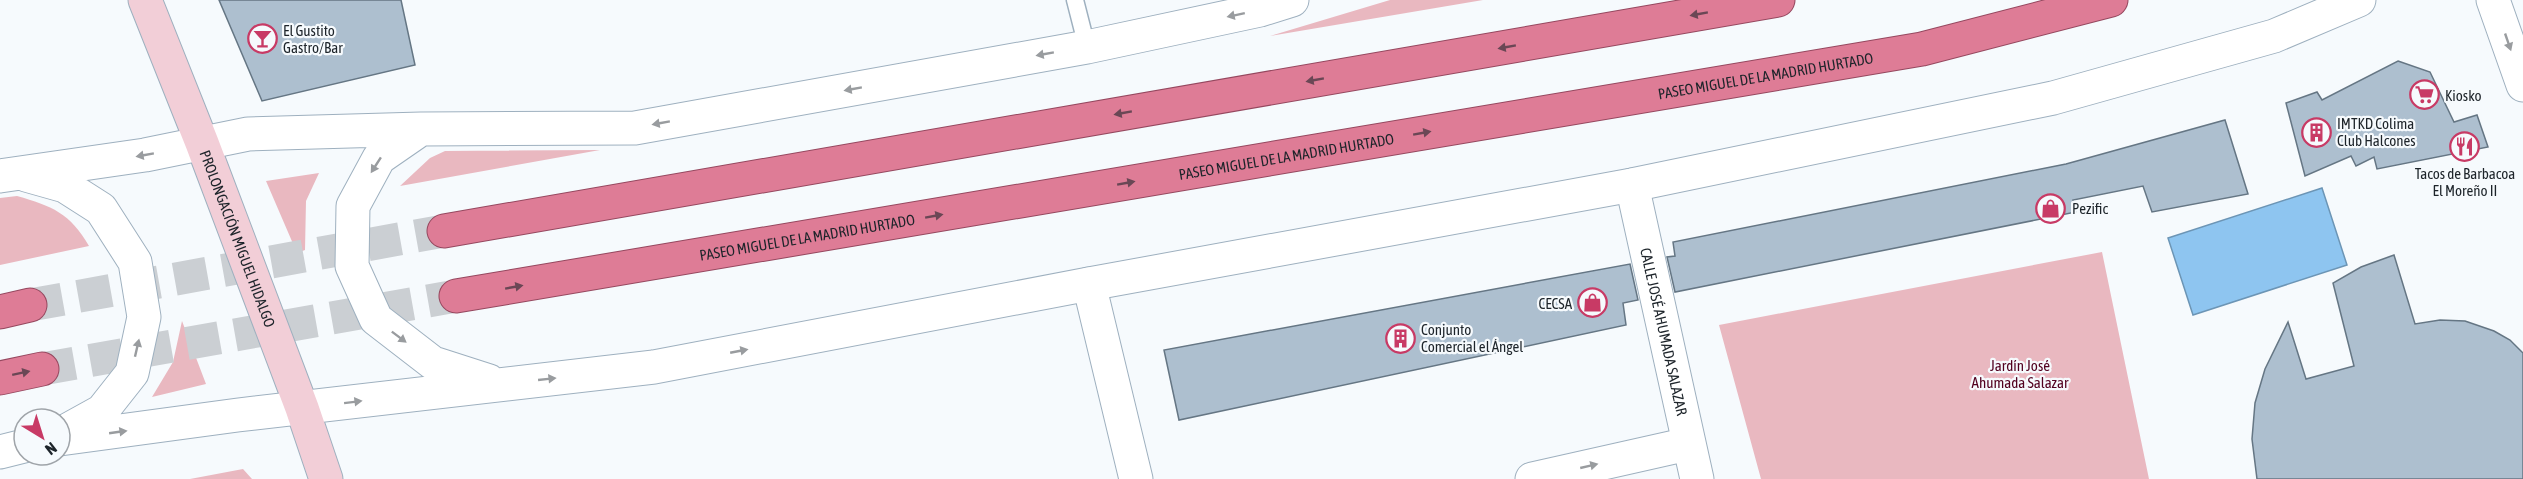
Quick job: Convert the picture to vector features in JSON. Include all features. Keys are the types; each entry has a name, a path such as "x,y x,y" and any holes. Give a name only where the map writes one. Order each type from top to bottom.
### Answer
{"highway":[{"path":"444,231 1778,0"},
{"name":"PASEO MIGUEL DE LA MADRID HURTADO","path":"456,296 1922,49 2110,0"},
{"path":"0,378 42,369"}],"main road":[{"name":"PROLONGACIÓN MIGUEL HIDALGO","path":"145,0 202,143 302,408 326,479"}],"street":[{"path":"9,175 144,155 248,134 421,129 635,128 1087,46 1260,10 1292,0"},
{"path":"72,438 238,415 654,367 1089,284 1632,185 2053,98 2274,36 2359,0"},
{"path":"2493,0 2523,85"},
{"path":"421,129 379,158 353,206 352,266 376,319 433,363 498,384"},
{"path":"9,175 65,186 101,209 135,262 144,317 132,373 102,411 72,427"},
{"name":"CALLE JOSÉ AHUMADA SALAZAR","path":"1632,185 1697,479"},
{"path":"1089,284 1136,479"},
{"path":"1532,479 1688,444"}],"lane":[{"path":"1075,0 1087,46"}],"green space":[{"path":"1390,0 1483,0 1270,36"},
{"path":"600,150 400,186 430,158 445,151"},
{"path":"319,173 306,201 305,250 297,253 266,181"},
{"path":"17,196 59,212 75,226 89,246 0,265 0,198"},
{"name":"Jardín José Ahumada Salazar","path":"2102,252 2149,479 1761,479 1719,325"},
{"path":"182,321 206,384 152,397 173,362"},
{"path":"243,469 252,479 190,479"}],"water":[{"path":"2322,188 2347,265 2193,315 2168,238"}],"building":[{"path":"219,0 401,0 415,65 262,101"},
{"path":"2398,61 2430,72 2454,122 2477,115 2488,147 2377,169 2374,157 2356,166 2351,156 2305,176 2286,103 2317,92 2322,100"},
{"path":"2225,120 2248,194 2152,212 2143,186 2073,200 2076,212 1675,292 1667,257 1675,256 1673,242 2066,164"},
{"path":"2394,255 2415,324 2440,320 2465,321 2494,331 2510,340 2523,353 2523,479 2257,479 2252,439 2255,403 2265,369 2288,322 2306,379 2354,366 2333,283 2361,267"},
{"name":"Conjunto Comercial el Ángel","path":"1630,264 1638,300 1623,303 1626,325 1179,420 1164,350"}],"tunnel":[{"path":"30,305 444,231"},
{"path":"42,369 456,296"}],"place":[{"name":"El Gustito Gastro/Bar","path":"262,39"},
{"name":"Kiosko","path":"2424,95"},
{"name":"IMTKD Colima Club Halcones","path":"2316,132"},
{"name":"Tacos de Barbacoa El Moreño II","path":"2465,146"},
{"name":"Pezific","path":"2051,208"},
{"name":"CECSA","path":"1593,303"},
{"name":"Conjunto Comercial el Ángel","path":"1400,338"}]}
